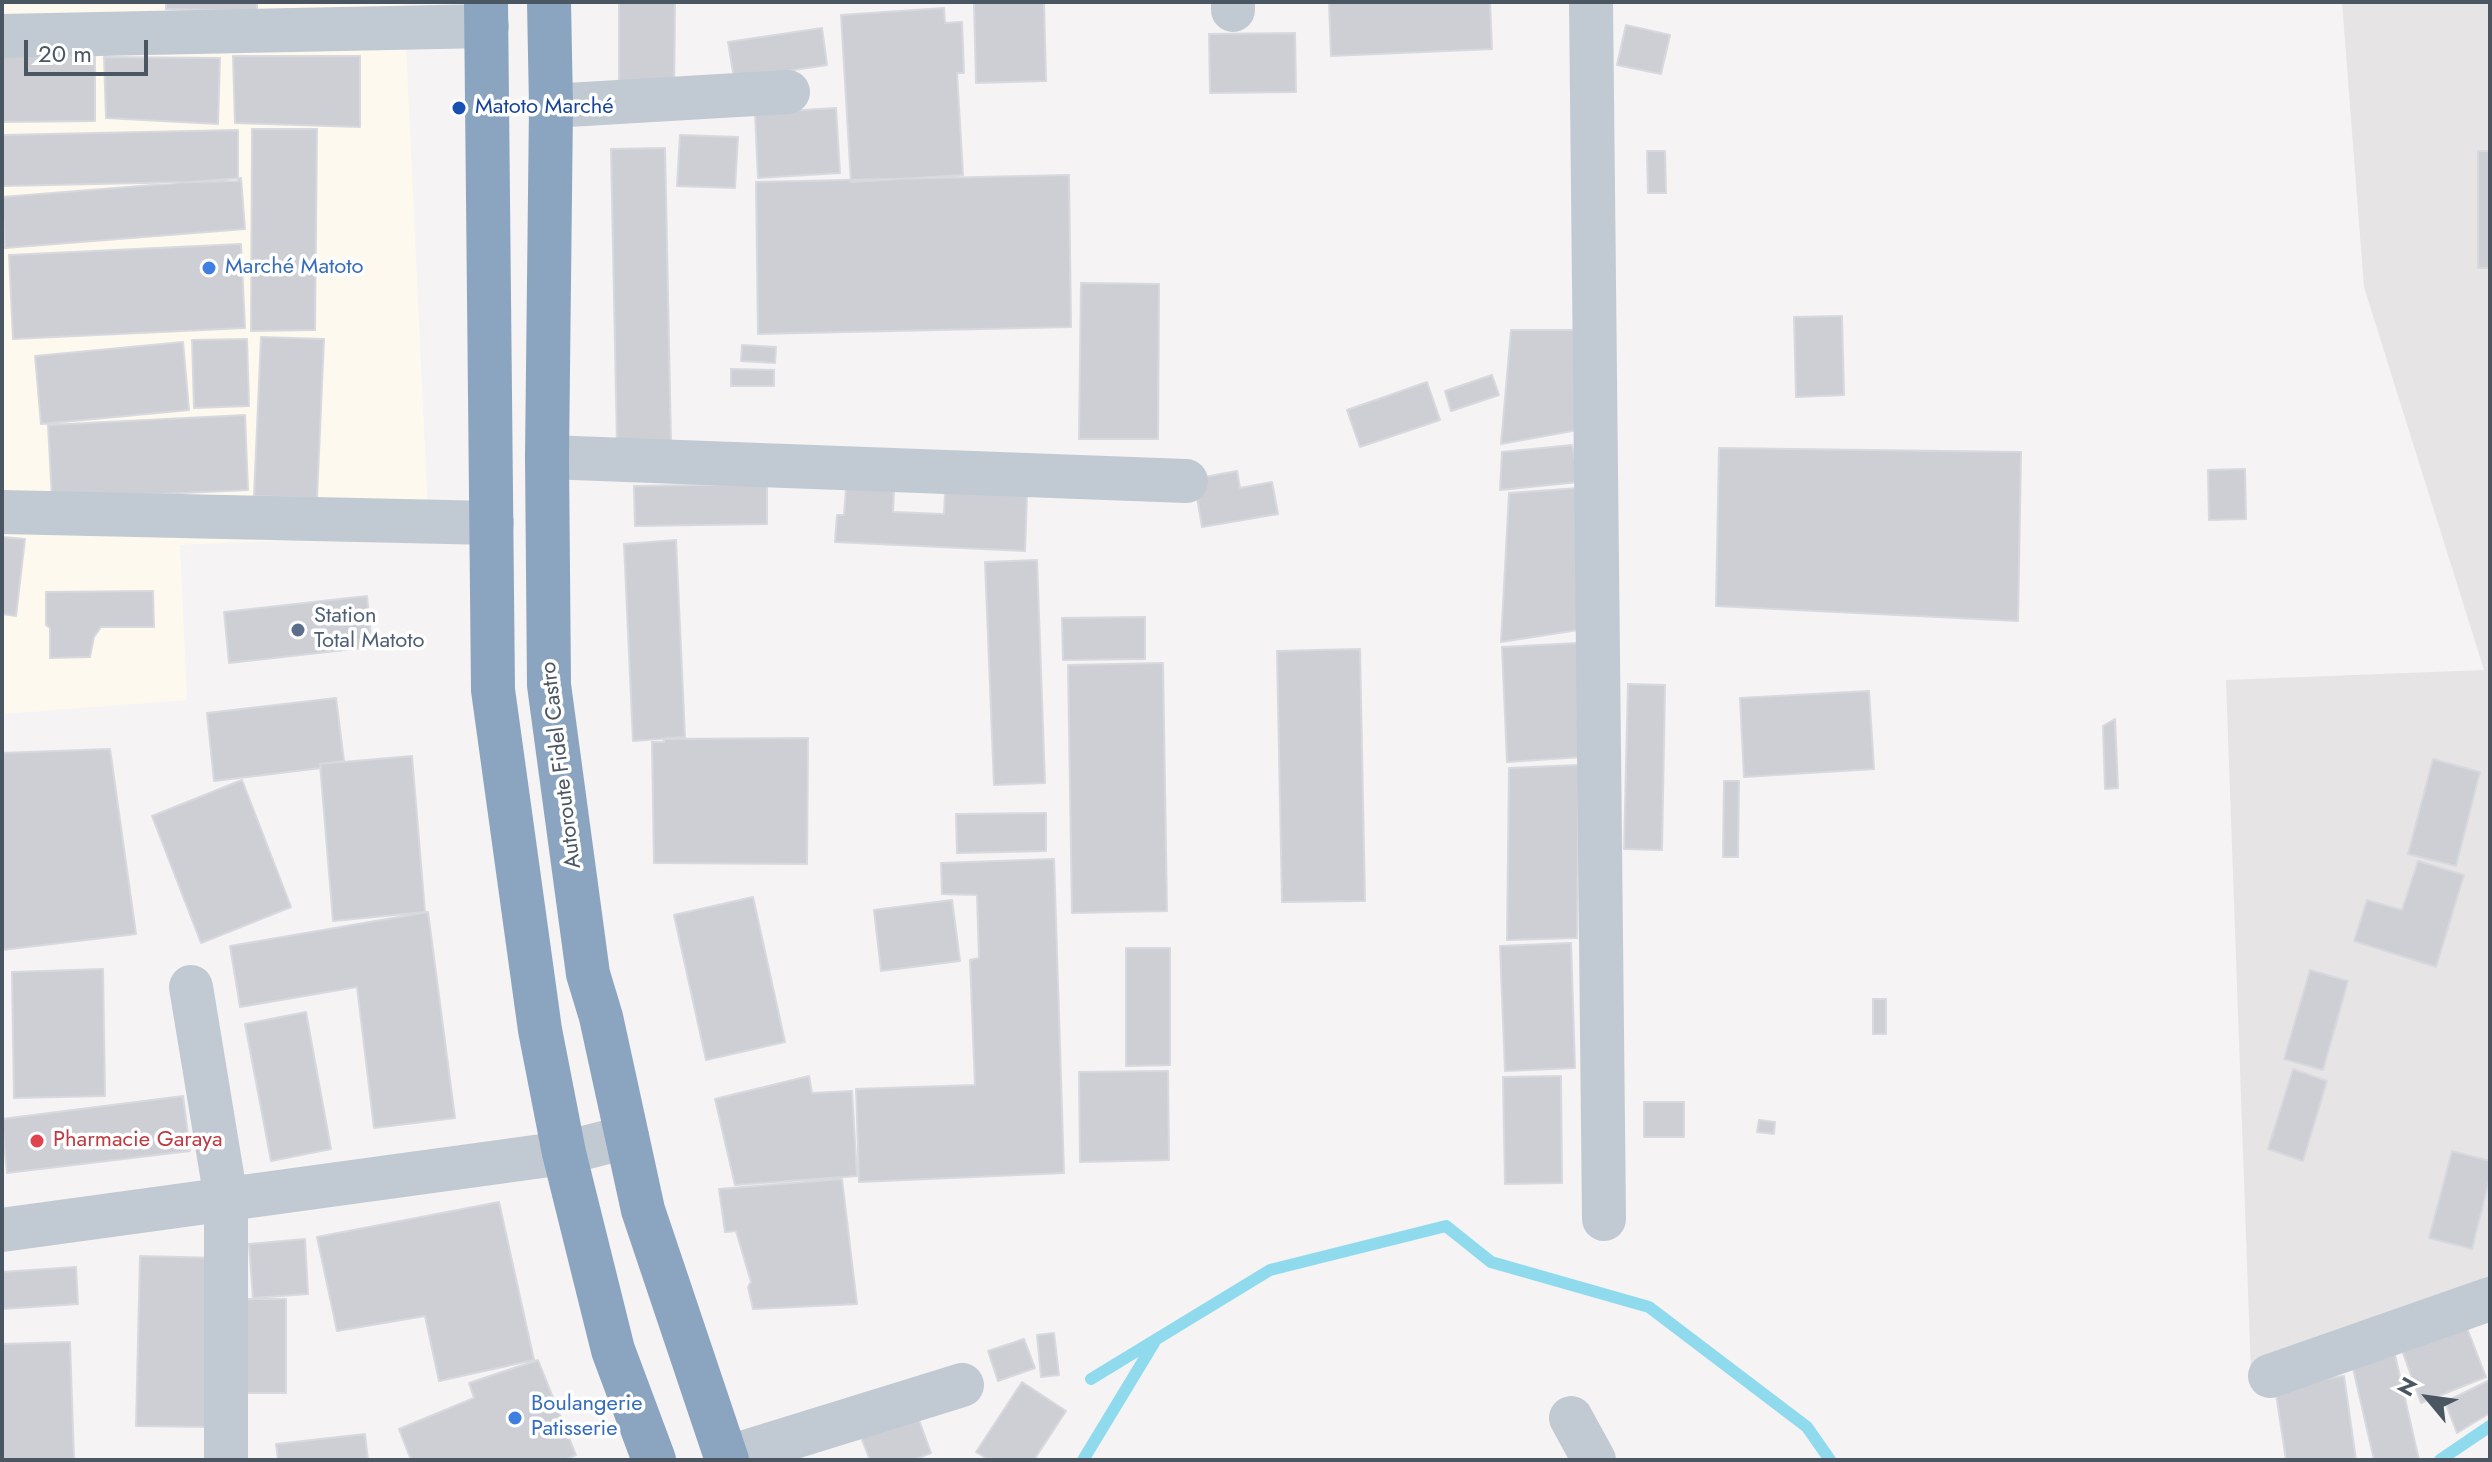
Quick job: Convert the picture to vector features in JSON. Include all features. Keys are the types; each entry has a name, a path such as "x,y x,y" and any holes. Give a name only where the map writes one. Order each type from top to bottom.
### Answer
{"highway":[{"name":"Autoroute Fidel Castro","path":"549,2 549,685 588,974 601,1017 643,1210 727,1459"},
{"path":"487,14 493,690 540,1030 564,1153 613,1350 654,1460"}],"street":[{"path":"1591,2 1604,1219"},
{"path":"2,36 487,14"},
{"path":"551,106 788,92"},
{"path":"547,457 1186,481"},
{"path":"2,512 492,523"},
{"path":"191,987 226,1199 226,1460"},
{"path":"2,1230 564,1153 627,1137"},
{"path":"2270,1376 2490,1299"},
{"path":"727,1459 962,1385"},
{"path":"1571,1418 1594,1460"}],"shaded area":[{"name":"Marché Matoto","path":"2,2 404,2 429,534 180,545 187,700 2,714"},
{"path":"2342,2 2490,2 2490,1285 2251,1374 2226,680 2484,670 2364,287"}],"building":[{"path":"166,2 257,2 257,11 166,9"},
{"path":"619,2 675,2 674,91 619,91"},
{"path":"974,2 1044,2 1046,81 976,83"},
{"path":"1329,2 1490,2 1492,49 1331,56"},
{"path":"944,8 945,23 962,22 964,73 957,73 963,175 851,182 841,15"},
{"path":"1626,25 1670,35 1661,74 1617,65"},
{"path":"822,28 827,65 734,79 728,42"},
{"path":"1295,33 1296,92 1210,93 1209,34"},
{"path":"95,56 95,121 2,122 2,57"},
{"path":"233,56 360,56 360,127 235,123"},
{"path":"104,57 220,58 218,124 106,118"},
{"path":"836,108 840,173 758,178 755,113"},
{"path":"252,129 317,129 315,330 251,331"},
{"path":"238,130 238,181 2,186 2,135"},
{"path":"680,135 738,137 735,188 677,186"},
{"path":"665,148 671,443 617,444 611,149"},
{"path":"1647,151 1665,151 1666,193 1648,193"},
{"path":"2478,151 2490,151 2490,268 2478,268"},
{"path":"1069,175 1071,327 758,334 756,182"},
{"path":"241,178 245,229 5,248 2,197"},
{"path":"241,244 245,328 13,339 9,255"},
{"path":"1081,283 1159,284 1158,439 1079,439"},
{"path":"1842,316 1844,395 1796,397 1794,317"},
{"path":"1511,330 1576,330 1583,429 1501,444"},
{"path":"261,337 324,339 317,498 254,496"},
{"path":"247,339 249,406 194,408 192,340"},
{"path":"183,342 189,410 41,424 35,356"},
{"path":"742,345 776,347 775,363 741,361"},
{"path":"731,369 774,370 774,386 731,386"},
{"path":"1492,375 1499,395 1451,411 1445,391"},
{"path":"1427,382 1440,420 1360,447 1347,410"},
{"path":"245,415 248,490 52,499 48,425"},
{"path":"1572,445 1579,482 1500,490 1502,452"},
{"path":"1719,448 2021,452 2018,621 1716,606"},
{"path":"2245,469 2246,519 2209,520 2208,470"},
{"path":"1237,471 1240,488 1272,482 1278,514 1202,527 1194,479"},
{"path":"767,484 767,524 635,526 634,486"},
{"path":"846,488 894,491 893,512 944,514 945,491 1027,494 1025,551 835,542 837,515 844,515"},
{"path":"1579,488 1578,630 1501,642 1509,493"},
{"path":"2,537 25,539 16,616 2,614"},
{"path":"676,540 685,737 633,741 624,544"},
{"path":"1037,560 1045,783 994,785 985,562"},
{"path":"153,591 154,627 101,627 94,637 90,657 50,658 46,592"},
{"name":"Station Total Matoto","path":"367,596 372,647 229,663 224,612"},
{"path":"1145,617 1145,659 1063,660 1062,618"},
{"path":"1577,643 1582,757 1507,762 1502,647"},
{"path":"1360,649 1365,901 1282,902 1277,651"},
{"path":"1163,663 1167,911 1072,913 1068,665"},
{"path":"1628,684 1665,685 1662,850 1624,849"},
{"path":"1869,691 1874,769 1744,777 1740,698"},
{"path":"336,698 344,761 320,764 321,768 214,781 207,713"},
{"path":"2115,719 2118,788 2105,789 2103,726"},
{"path":"808,738 807,864 654,863 652,742 664,742 664,739"},
{"path":"110,749 136,934 2,950 2,753"},
{"path":"412,756 425,912 333,921 320,764"},
{"path":"2433,759 2480,772 2456,866 2408,854"},
{"path":"1579,765 1577,938 1507,940 1509,768"},
{"path":"242,780 291,907 201,943 152,816"},
{"path":"1724,781 1739,781 1738,857 1723,857"},
{"path":"1046,813 1046,851 957,853 956,814"},
{"path":"1054,859 1064,1173 859,1182 856,1089 975,1085 970,960 979,958 977,895 942,894 941,863"},
{"path":"2418,861 2464,875 2436,967 2354,941 2367,900 2402,910"},
{"path":"753,897 785,1042 706,1060 674,915"},
{"path":"952,900 960,961 881,971 874,910"},
{"path":"428,912 455,1118 374,1128 357,987 240,1007 230,946"},
{"path":"1571,943 1575,1068 1505,1071 1500,946"},
{"path":"1126,948 1170,948 1170,1065 1126,1066"},
{"path":"103,969 105,1096 14,1098 12,972"},
{"path":"2310,970 2348,981 2323,1070 2284,1059"},
{"path":"1873,999 1886,999 1886,1034 1873,1034"},
{"path":"306,1012 331,1149 271,1161 245,1024"},
{"path":"2293,1069 2327,1081 2303,1161 2268,1149"},
{"path":"1168,1071 1169,1160 1080,1162 1079,1072"},
{"path":"809,1076 812,1093 852,1091 857,1176 735,1185 715,1099"},
{"path":"1561,1076 1562,1183 1505,1184 1503,1077"},
{"path":"183,1096 190,1151 7,1173 2,1119"},
{"path":"1644,1102 1684,1102 1684,1137 1644,1137"},
{"path":"1759,1120 1775,1122 1774,1134 1757,1132"},
{"path":"2452,1151 2490,1161 2490,1177 2472,1249 2429,1238"},
{"path":"842,1179 857,1304 753,1309 748,1287 751,1282 736,1231 725,1232 719,1189"},
{"path":"499,1202 534,1360 439,1381 425,1316 337,1331 317,1237"},
{"path":"305,1239 308,1294 253,1298 249,1244"},
{"path":"140,1256 219,1258 215,1427 136,1426"},
{"path":"76,1267 78,1304 2,1309 2,1272"},
{"path":"247,1299 286,1299 286,1393 247,1393"},
{"path":"2465,1323 2486,1377 2421,1403 2399,1342"},
{"path":"1054,1333 1059,1375 1041,1377 1037,1335"},
{"path":"1024,1339 1035,1368 998,1381 988,1351"},
{"path":"70,1342 74,1460 2,1460 2,1344"},
{"path":"2393,1346 2419,1460 2374,1460 2350,1355"},
{"path":"538,1360 576,1455 564,1460 411,1460 399,1429 474,1398 469,1383"},
{"path":"2344,1376 2356,1460 2286,1460 2275,1387"},
{"path":"2490,1380 2490,1413 2457,1433 2445,1402"},
{"path":"1022,1382 1066,1411 1034,1460 989,1460 976,1452"},
{"path":"916,1412 931,1453 913,1460 870,1460 860,1435"},
{"path":"365,1434 368,1460 278,1460 276,1444"}],"waterway":[{"path":"1091,1379 1270,1270 1446,1226 1491,1262 1649,1307 1807,1427 1830,1460"},
{"path":"1083,1460 1154,1343"},
{"path":"2440,1460 2490,1426"}],"place":[{"name":"Matoto Marché","path":"459,108"},
{"name":"Marché Matoto","path":"209,268"},
{"name":"Station Total Matoto","path":"298,630"},
{"name":"Pharmacie Garaya","path":"37,1141"},
{"name":"Boulangerie Patisserie","path":"515,1418"}]}
